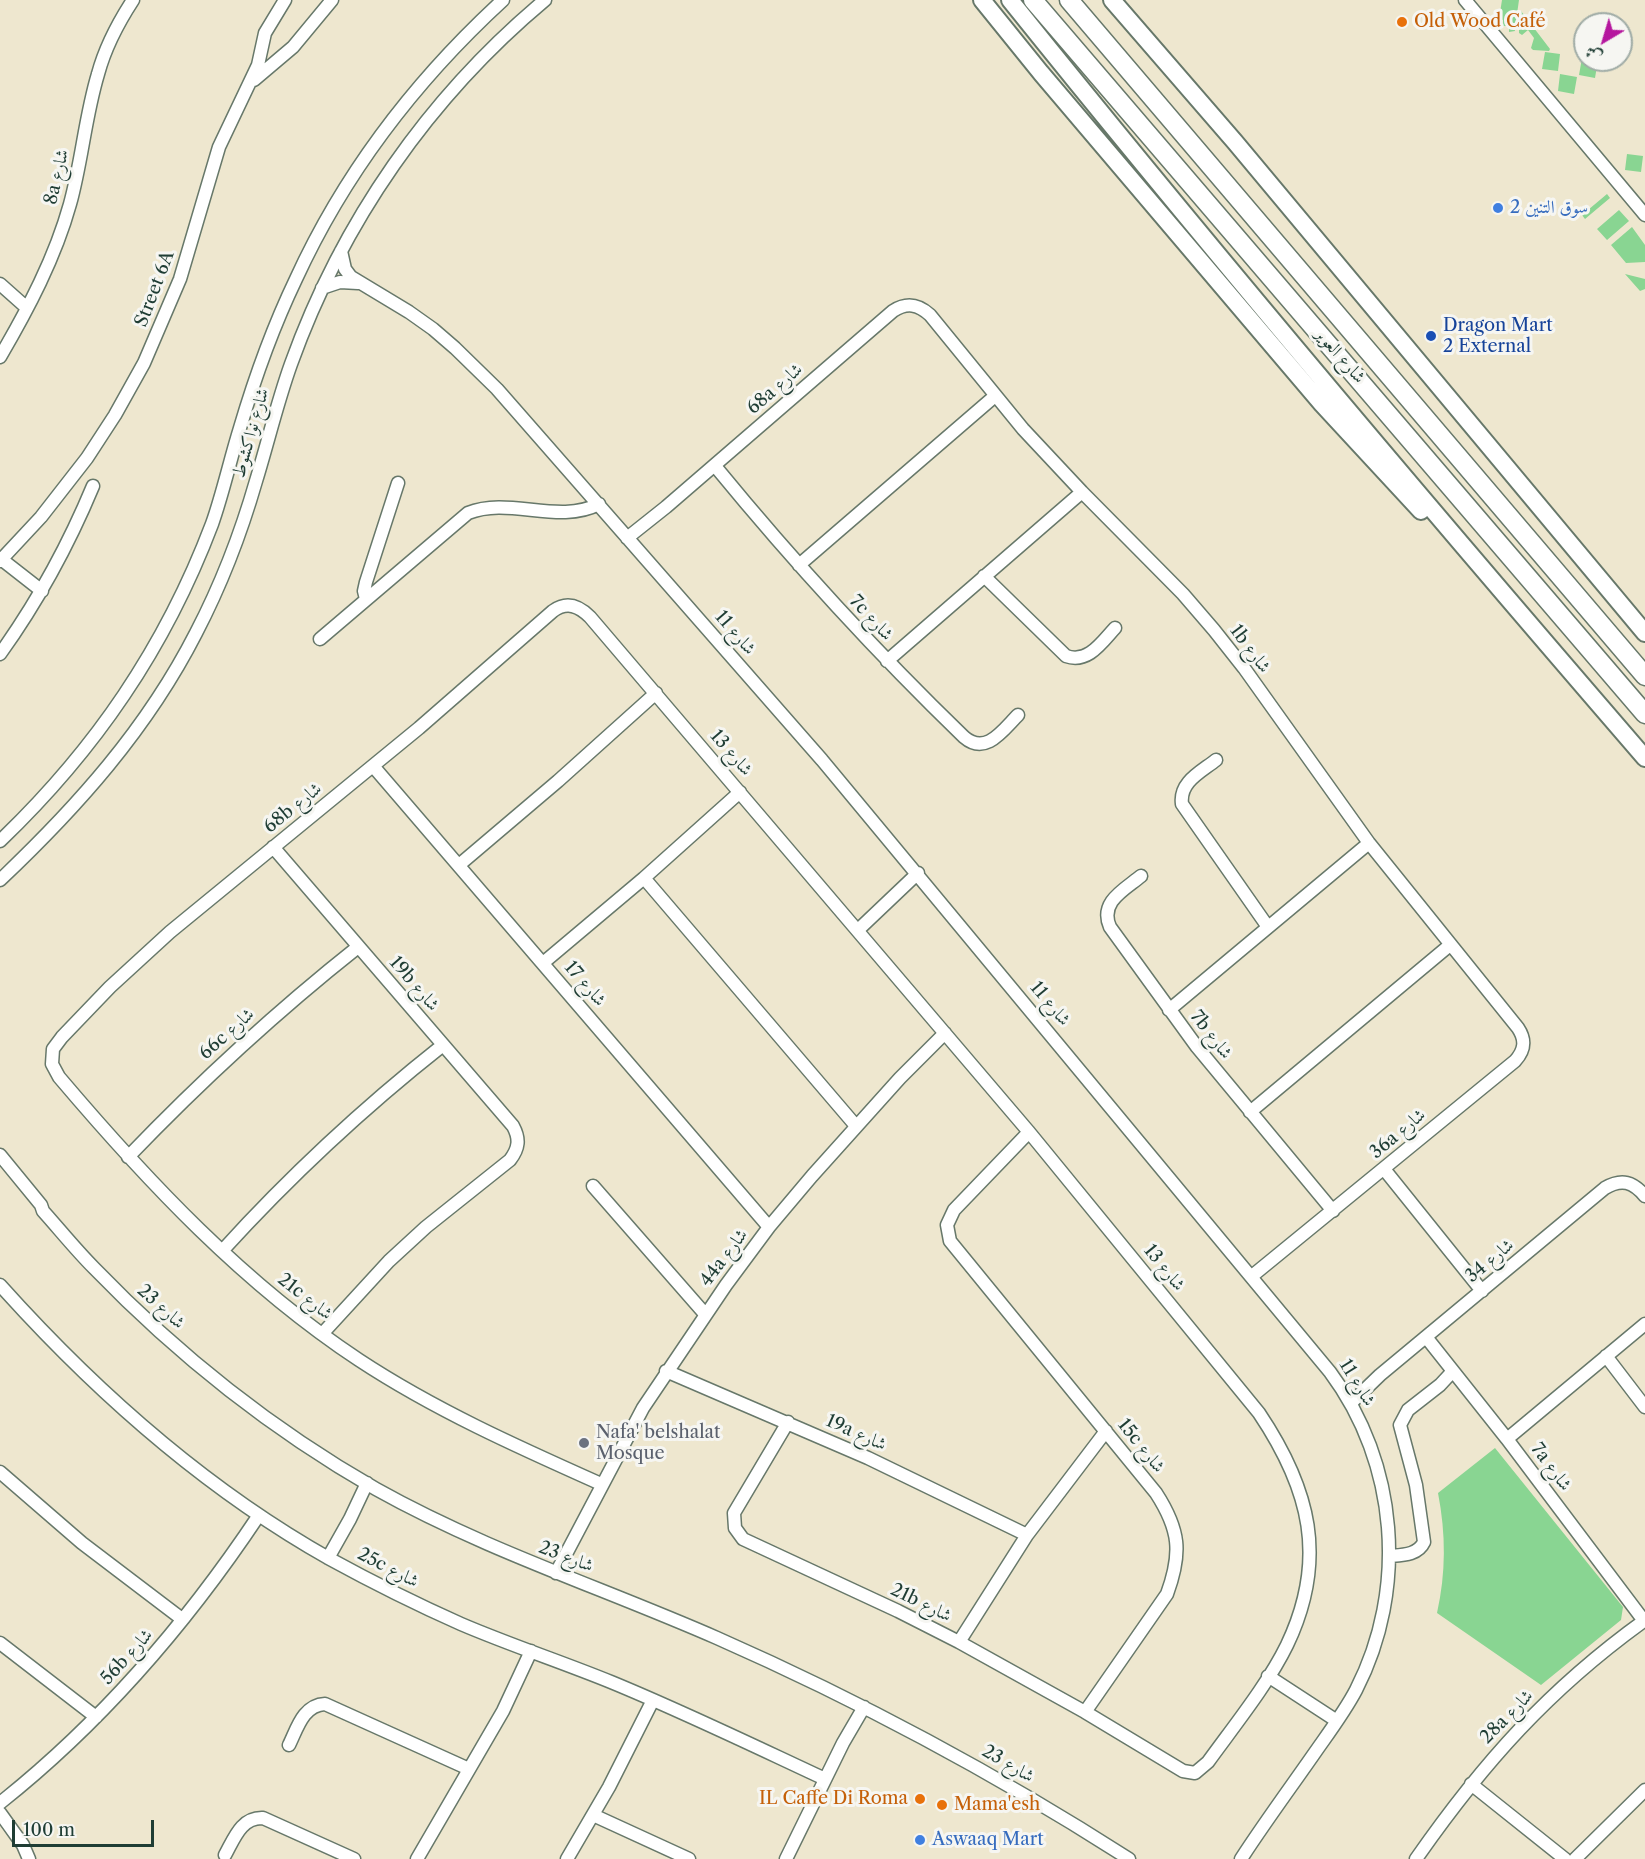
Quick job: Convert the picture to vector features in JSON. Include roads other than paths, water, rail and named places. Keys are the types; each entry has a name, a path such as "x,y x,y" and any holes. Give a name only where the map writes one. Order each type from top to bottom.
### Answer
{"highway":[{"name":"شارع العوير","path":"1033,0 1645,714"},
{"name":"شارع العوير","path":"1069,0 1645,676"}],"main road":[{"path":"982,0 1322,405 1521,615"},
{"path":"1010,0 1170,198 1521,615 1645,758"},
{"path":"1112,0 1454,401 1641,627"}],"street":[{"name":"8a شارع","path":"0,357 44,274 70,205 98,73 108,45 133,0"},
{"name":"Street 6A","path":"1,560 41,517 102,437 130,390 157,337 188,254 212,165 258,65 267,29 285,0"},
{"path":"244,93 258,76 293,47 332,0"},
{"name":"شارع نواكشوط","path":"0,842 85,751 122,700 170,619 193,571 212,522 265,352 292,285 324,222 355,171 389,122 468,32 503,0"},
{"name":"شارع نواكشوط","path":"0,880 69,813 105,772 157,700 195,634 219,584 239,533 278,402 298,345 322,288 371,197 444,98 486,52 544,0"},
{"path":"1123,0 1154,39 1165,62"},
{"path":"1465,0 1645,215"},
{"path":"262,42 268,51 281,57"},
{"name":"شارع 11","path":"341,251 345,269 358,283 409,312 455,348 497,389 599,504 920,876 1255,1279 1349,1399 1367,1436 1379,1472 1387,1510 1390,1552 1385,1602 1370,1658 1356,1690 1335,1725 1241,1859"},
{"path":"322,288 340,282 358,283"},
{"path":"0,285 27,308"},
{"name":"1b شارع","path":"911,304 930,315 995,396 1082,492 1162,572 1214,630 1244,668 1369,843 1518,1028 1524,1039 1524,1046"},
{"name":"68a شارع","path":"630,540 893,311 911,304"},
{"path":"799,565 995,396"},
{"name":"7c شارع","path":"715,466 799,565 887,661 969,742 989,743 1018,715"},
{"path":"366,599 364,591 366,582 398,483"},
{"path":"0,654 42,591 69,540 93,486"},
{"path":"887,661 1082,492"},
{"path":"320,639 468,513 484,508 576,512 599,504"},
{"path":"1,560 42,591"},
{"path":"984,576 1061,651 1073,658 1086,656 1115,628"},
{"name":"شارع 13","path":"572,605 591,617 1029,1132 1259,1413 1279,1443 1294,1475 1305,1508 1309,1544 1308,1579 1300,1614 1286,1646 1268,1676 1208,1762 1195,1773"},
{"name":"68b شارع","path":"51,1057 57,1042 110,987 170,932 464,690 553,610 572,605"},
{"path":"459,865 558,781 656,693"},
{"path":"1216,760 1182,790 1182,804 1268,927"},
{"name":"شارع 17","path":"373,766 770,1227"},
{"path":"543,963 741,792"},
{"path":"1169,1010 1369,843"},
{"name":"19b شارع","path":"273,847 513,1126 518,1147 510,1160 441,1214 389,1261 322,1334"},
{"path":"858,930 920,876"},
{"name":"7b شارع","path":"1141,876 1112,900 1107,913 1107,921 1169,1010 1333,1211"},
{"path":"644,878 856,1126"},
{"path":"1250,1112 1450,945"},
{"name":"66c شارع","path":"128,1157 262,1026 358,947"},
{"name":"44a شارع","path":"560,1574 601,1484 643,1408 705,1314 770,1227 856,1126 945,1033"},
{"path":"222,1251 262,1206 327,1143 395,1083 443,1045"},
{"name":"36a شارع","path":"1255,1279 1290,1247 1515,1061 1524,1046"},
{"name":"21c شارع","path":"51,1057 59,1077 128,1157 222,1251 254,1280 322,1334 359,1360 440,1409 601,1484"},
{"name":"15c شارع","path":"1029,1132 959,1204 947,1225 948,1233 955,1248 1106,1431 1166,1509 1177,1541 1174,1576 1167,1594 1085,1712"},
{"name":"شارع 23","path":"0,1155 41,1204 43,1211"},
{"name":"شارع 23","path":"0,1167 126,1301 195,1362 263,1415 371,1485 464,1534 712,1636 860,1706 964,1760 1129,1859"},
{"path":"1384,1169 1482,1291"},
{"name":"شارع 34","path":"1349,1399 1605,1188 1626,1181 1638,1188 1645,1196"},
{"path":"593,1186 705,1314"},
{"name":"25c شارع","path":"0,1285 55,1345 129,1415 194,1469 259,1515 328,1558 462,1624 652,1700 825,1779"},
{"path":"1507,1439 1645,1324"},
{"name":"7a شارع","path":"1426,1337 1507,1439 1645,1621"},
{"path":"1606,1356 1645,1407"},
{"name":"19a شارع","path":"666,1371 788,1422 939,1491 1027,1535"},
{"path":"1390,1552 1407,1555 1416,1551 1422,1547 1424,1536 1416,1485 1400,1425 1408,1410 1456,1374"},
{"name":"21b شارع","path":"788,1422 737,1507 733,1521 738,1534 750,1543 848,1587 959,1642 1085,1712 1177,1768 1195,1773"},
{"path":"959,1642 1027,1535 1106,1431"},
{"path":"0,1472 82,1543 182,1619"},
{"path":"328,1558 371,1485"},
{"name":"56b شارع","path":"0,1803 30,1779 96,1717 134,1677 222,1568 259,1515"},
{"name":"28a شارع","path":"1416,1859 1471,1784 1515,1732 1590,1662 1645,1621"},
{"path":"0,1643 96,1717"},
{"path":"417,1859 503,1711 531,1651"},
{"path":"1268,1676 1335,1725"},
{"path":"567,1859 624,1758 652,1700"},
{"path":"289,1745 306,1711 311,1707 324,1704 469,1769"},
{"path":"786,1859 860,1706"},
{"path":"1471,1784 1565,1859"},
{"path":"1575,1859 1645,1790"},
{"path":"0,1813 17,1836 29,1859"},
{"path":"593,1815 689,1859"},
{"path":"225,1855 244,1824 249,1820 263,1818 354,1859"}],"place":[{"name":"Old Wood Café","path":"1402,22"},
{"name":"سوق التنين 2","path":"1498,208"},
{"name":"Dragon Mart 2 External","path":"1431,336"},
{"name":"Nafa' belshalat Mosque","path":"584,1443"},
{"name":"IL Caffe Di Roma","path":"920,1799"},
{"name":"Mama'esh","path":"942,1805"},
{"name":"Aswaaq Mart","path":"920,1840"}]}
